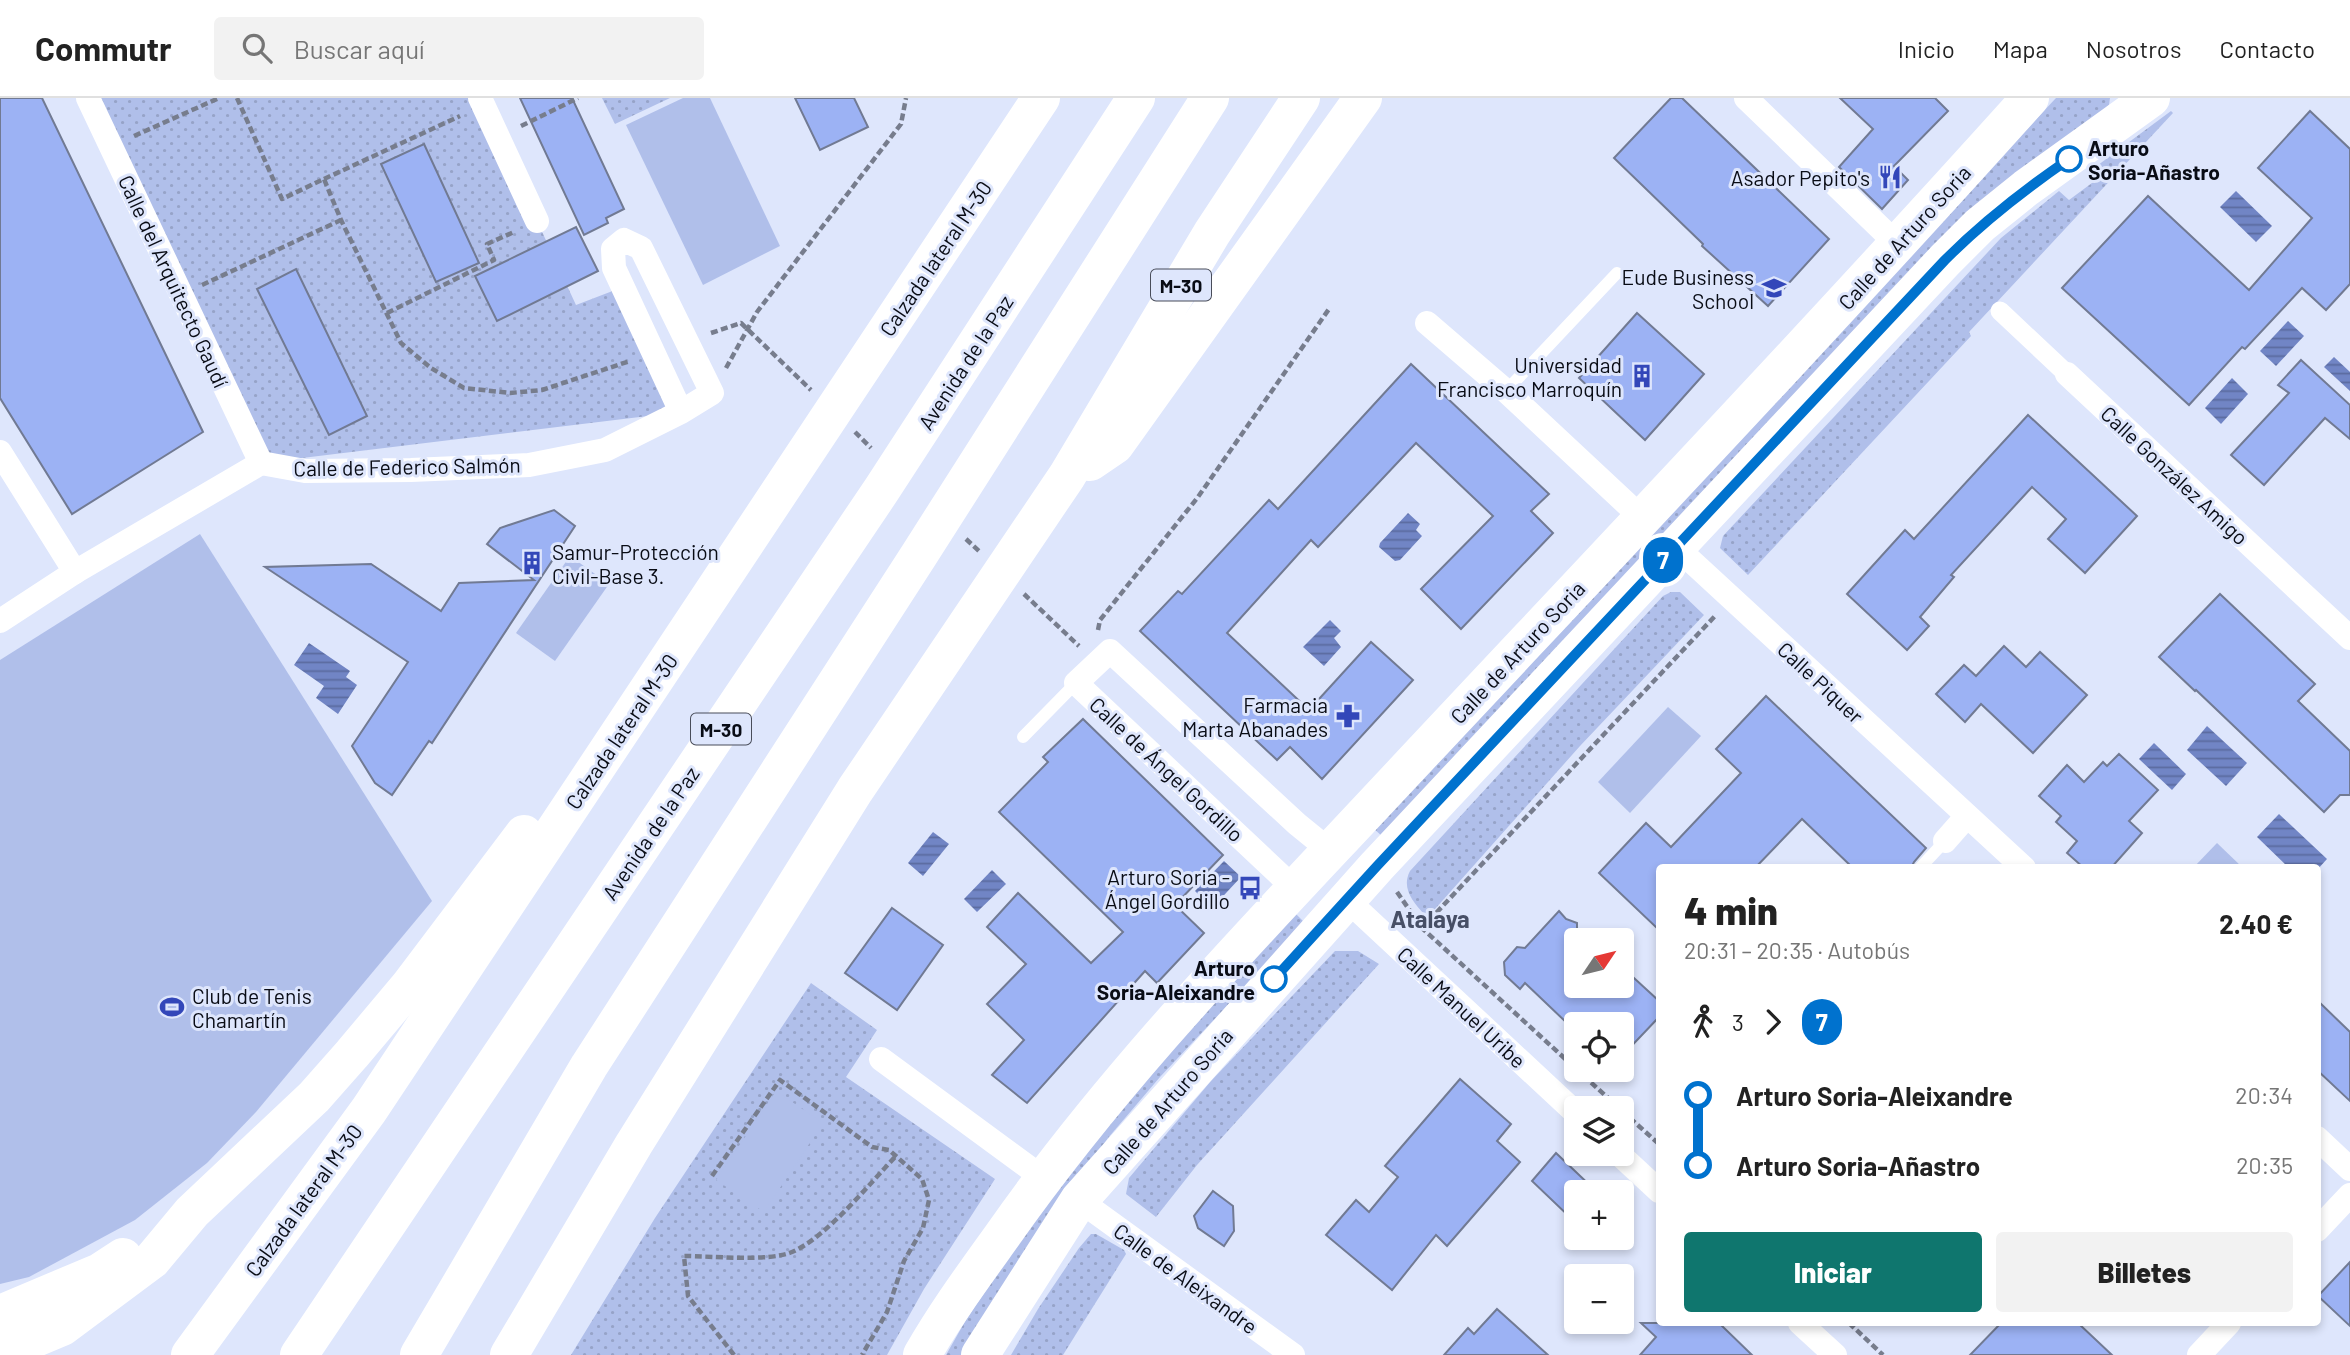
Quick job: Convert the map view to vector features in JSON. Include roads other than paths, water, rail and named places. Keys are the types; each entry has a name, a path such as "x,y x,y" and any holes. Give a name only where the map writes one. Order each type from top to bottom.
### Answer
{"main road":[{"path":"984,185 1027,98"},
{"name":"Calzada lateral M-30","path":"190,1355 369,1110 1041,98"},
{"name":"Avenida de la Paz","path":"299,1355 882,489 1136,98"},
{"path":"419,1355 589,1066 1210,98"},
{"name":"M-30","path":"509,1355 634,1143 855,790 1067,476 1212,233 1301,98"},
{"path":"1067,476 1115,445 1363,98"},
{"name":"Calle de Arturo Soria","path":"922,1355 938,1326 1043,1178 1168,1025 1898,245 2030,98"},
{"name":"Calle de Arturo Soria","path":"980,1355 1079,1200 1346,899 1945,260 1980,225 2133,106"},
{"path":"0,1353 62,1327 152,1259 192,1212 321,1088 410,985 540,812 615,739"},
{"path":"0,1314 100,1272 192,1212"}],"street":[{"name":"Calle del Arquitecto Gaudí","path":"88,98 261,463"},
{"path":"1746,98 1898,245"},
{"path":"482,102 537,221"},
{"name":"Calle de Federico Salmón","path":"261,463 305,471 529,465 605,450 681,412 712,393 641,248 624,240 613,249 614,268 681,412"},
{"name":"Calle González Amigo","path":"2000,311 2350,638"},
{"path":"1427,323 1506,391 1642,518"},
{"path":"0,452 75,572"},
{"path":"0,621 75,572 261,463"},
{"name":"Calle Piquer","path":"1676,547 2020,864"},
{"name":"Calle de Ángel Gordillo","path":"1294,888 1076,683 1110,651 1297,824 1329,850"},
{"path":"1945,841 1968,816"},
{"name":"Calle Manuel Uribe","path":"1346,899 1564,1102"},
{"path":"881,1059 1043,1178"},
{"path":"2321,1142 2350,1169"},
{"path":"1633,1166 1656,1188"},
{"path":"2321,1226 2350,1195"},
{"name":"Calle de Aleixandre","path":"1079,1200 1293,1355"},
{"path":"1803,1326 1835,1355"},
{"path":"2199,1355 2226,1326"}],"lane":[{"path":"1506,391 1617,273"},
{"path":"1023,737 1076,683"},
{"path":"1924,864 1945,841"}],"place":[{"name":"Arturo Soria-Añastro","path":"2069,159"},
{"name":"Asador Pepito's","path":"1890,177"},
{"name":"Eude Business School","path":"1774,288"},
{"name":"Universidad Francisco Marroquín","path":"1642,376"},
{"name":"Samur-Protección Civil-Base 3.","path":"532,563"},
{"name":"Farmacia Marta Abanades","path":"1348,716"},
{"name":"Arturo Soria - Ángel Gordillo","path":"1250,888"},
{"name":"Arturo Soria-Aleixandre","path":"1274,979"},
{"name":"Club de Tenis Chamartín","path":"172,1007"}],"district":[{"name":"Atalaya","path":"1430,918"}]}
